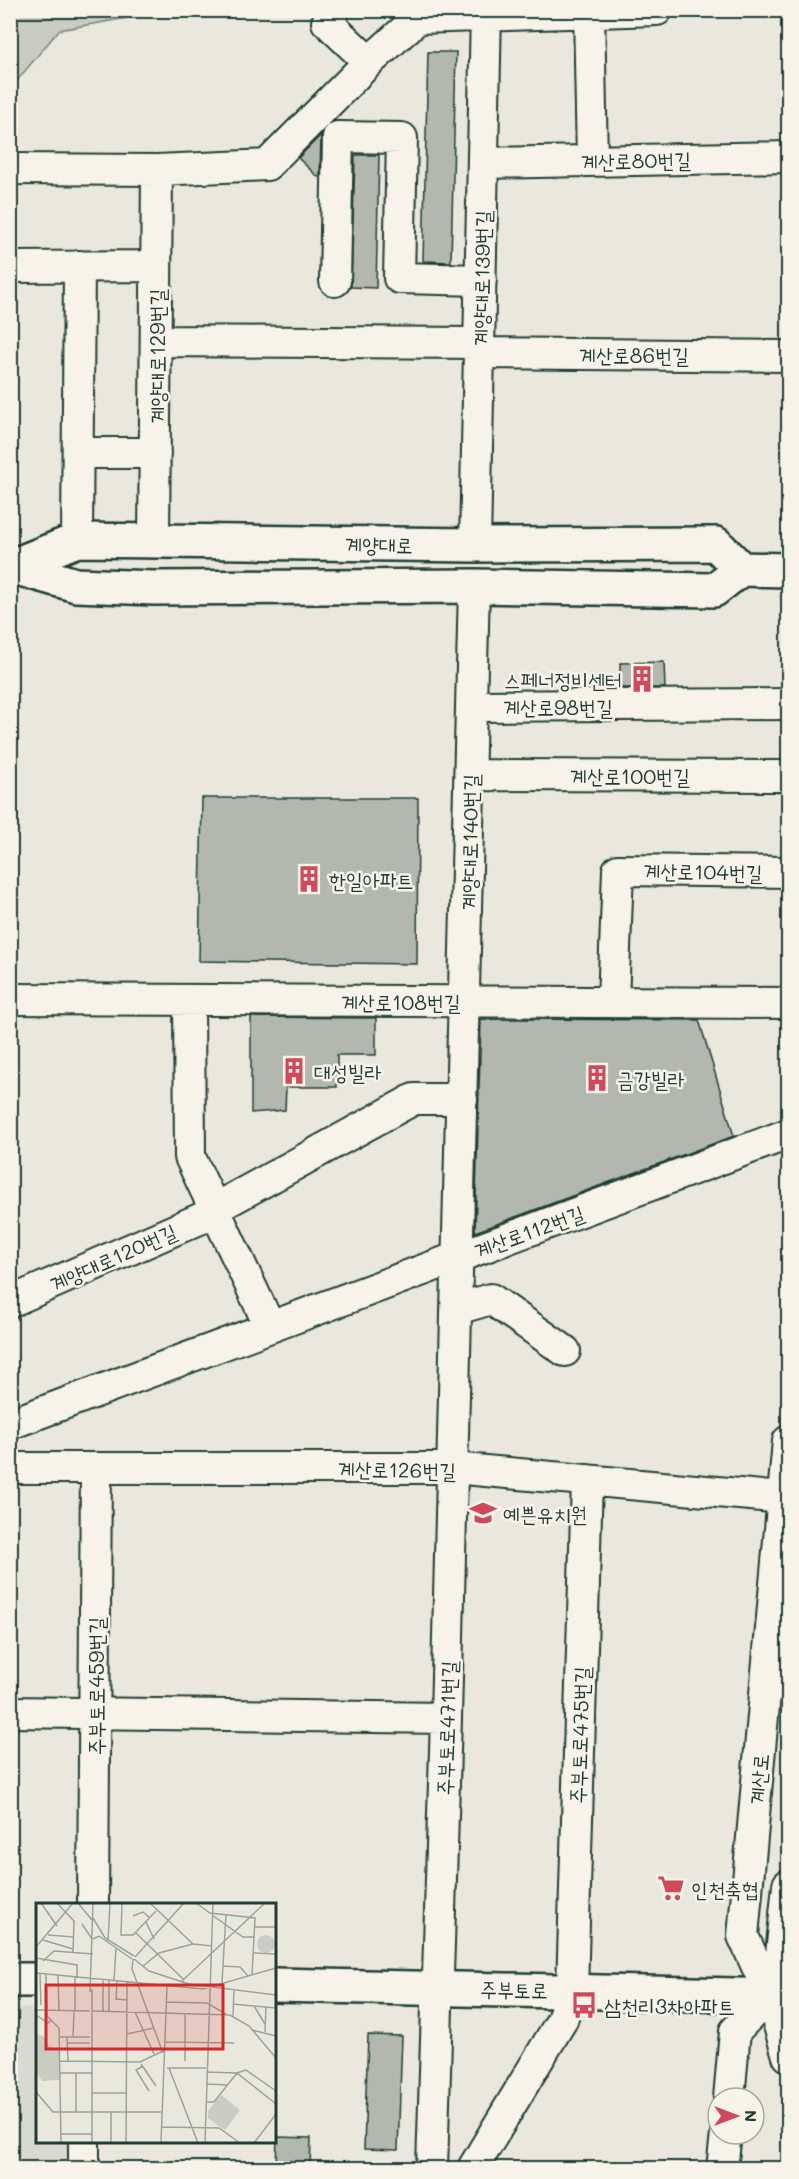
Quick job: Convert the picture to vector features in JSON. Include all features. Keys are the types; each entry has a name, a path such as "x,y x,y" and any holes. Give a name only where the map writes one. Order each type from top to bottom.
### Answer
{"main road":[{"name":"계양대로","path":"77,540 476,545 716,544 741,569 714,590 474,586 154,588 76,585 11,566 77,540"},
{"path":"741,569 789,570"},
{"path":"10,1980 36,1980"},
{"name":"주부토로","path":"276,1985 779,1995"}],"street":[{"path":"335,10 327,22 369,62"},
{"path":"10,169 157,170 267,165 369,62 418,18 486,12 657,10"},
{"path":"589,11 592,161"},
{"name":"계양대로139번길","path":"476,545 486,12"},
{"path":"335,281 338,136 402,138 399,278 481,280"},
{"name":"계산로80번길","path":"483,164 789,157"},
{"name":"계양대로129번길","path":"154,541 157,170"},
{"path":"77,540 79,266"},
{"path":"10,267 156,266"},
{"name":"계산로86번길","path":"156,340 789,356"},
{"path":"79,453 155,453"},
{"name":"계양대로140번길","path":"453,1468 474,586"},
{"name":"계산로98번길","path":"472,706 789,704"},
{"name":"계산로100번길","path":"471,775 789,776"},
{"name":"계산로104번길","path":"613,1002 618,870 789,872"},
{"name":"계산로108번길","path":"10,999 789,1003"},
{"path":"189,1000 190,1157 270,1328"},
{"path":"214,1209 414,1099 462,1099"},
{"name":"계산로112번길","path":"10,1424 789,1134"},
{"name":"계양대로120번길","path":"10,1302 204,1217 214,1209"},
{"path":"457,1309 491,1299 566,1351"},
{"name":"계산로","path":"789,1441 743,1936 779,1995 789,2056"},
{"name":"계산로126번길","path":"10,1468 453,1468 783,1498"},
{"name":"주부토로459번길","path":"93,1903 96,1468"},
{"name":"주부토로471번길","path":"432,2169 453,1468"},
{"name":"주부토로475번길","path":"473,2169 562,2020 572,1990 587,1480"},
{"path":"10,1712 446,1718"},
{"path":"730,2086 735,2031 779,1995 789,1886"},
{"path":"84,2143 84,2169"},
{"path":"722,2169 725,2146"}],"shaded area":[{"path":"11,10 148,11 144,15 59,30 11,88"},
{"path":"11,2007 36,2008 36,2143 73,2143 72,2168 11,2168"}],"building":[{"path":"428,52 456,52 451,262 423,261"},
{"path":"321,135 320,177 318,177 298,158"},
{"path":"355,155 379,155 376,288 351,287"},
{"name":"스페너정비센터","path":"664,662 665,688 620,688 620,663"},
{"name":"한일아파트","path":"202,798 418,798 417,964 199,961"},
{"name":"대성빌라","path":"251,1017 376,1018 376,1055 337,1055 337,1087 286,1087 285,1110 251,1113"},
{"name":"금강빌라","path":"481,1019 699,1020 734,1136 475,1232"},
{"path":"368,2035 402,2036 398,2150 364,2149"},
{"path":"277,2137 311,2138 310,2169 276,2169"}],"place":[{"name":"스페너정비센터","path":"642,679"},
{"name":"한일아파트","path":"309,879"},
{"name":"대성빌라","path":"294,1071"},
{"name":"금강빌라","path":"597,1078"},
{"name":"예쁜유치원","path":"483,1513"},
{"name":"인천축협","path":"671,1888"},
{"name":"삼천리3차아파트","path":"584,2005"}]}
